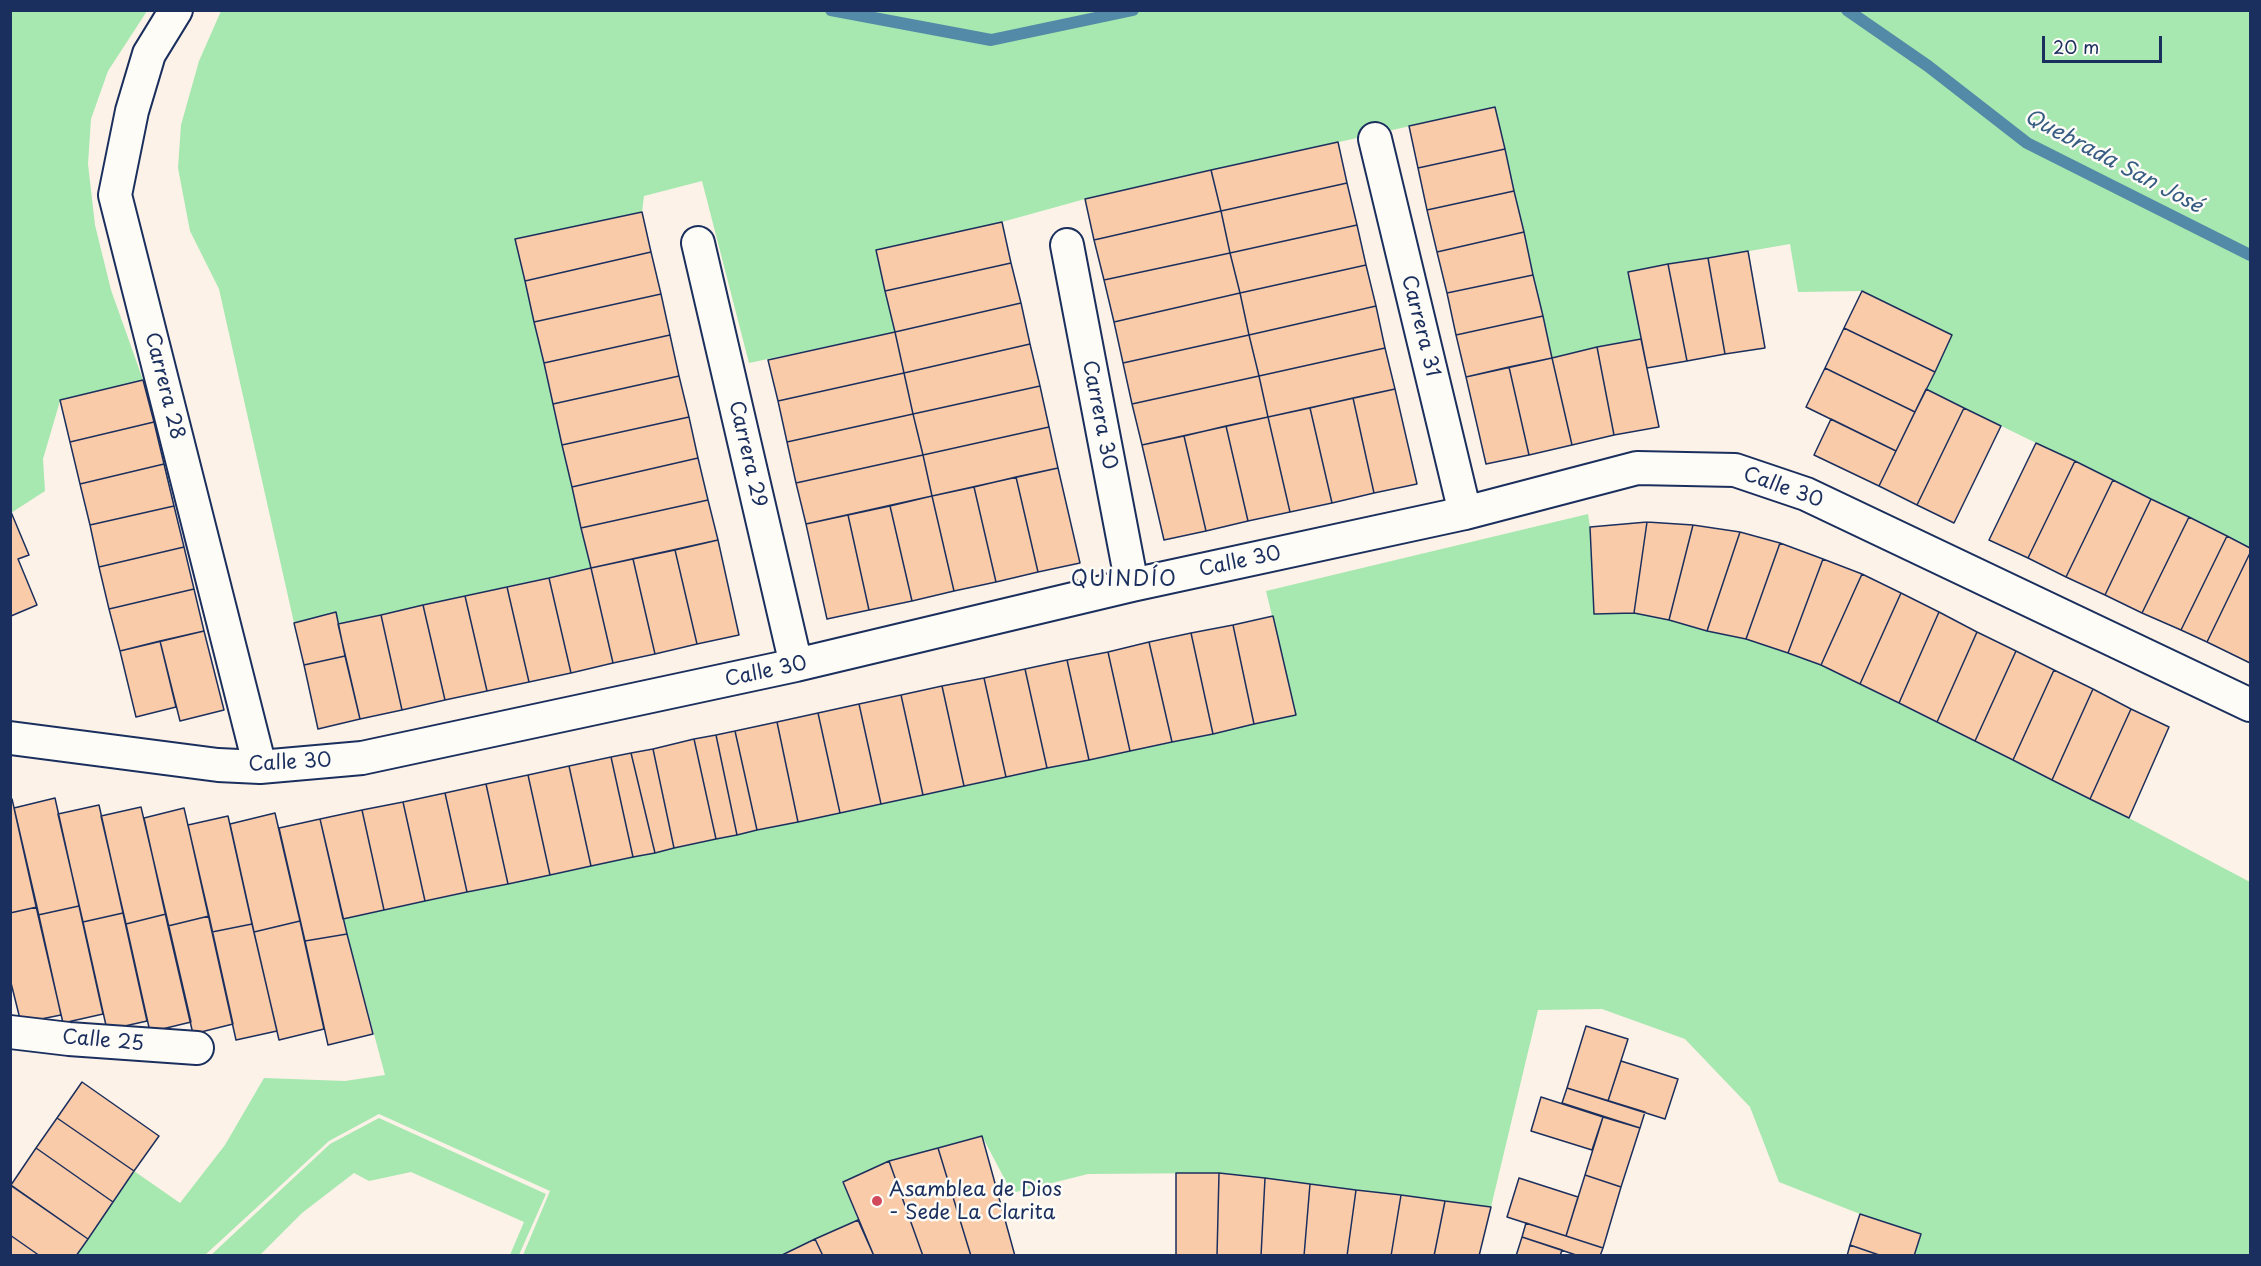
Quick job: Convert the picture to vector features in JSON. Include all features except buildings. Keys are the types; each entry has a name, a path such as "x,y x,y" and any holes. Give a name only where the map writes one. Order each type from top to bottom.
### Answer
{"street":[{"name":"Carrera 28","path":"176,11 149,54 132,111 115,195 260,768"},
{"name":"Carrera 31","path":"1374,139 1465,513"},
{"name":"Carrera 29","path":"698,243 796,665"},
{"name":"Carrera 30","path":"1067,245 1132,585"},
{"name":"Calle 30","path":"10,738 218,765 260,768 362,758 796,665 1132,585 1465,513 1637,468 1735,470 1806,494 2250,705"},
{"name":"Calle 25","path":"10,1032 69,1039 197,1048"}],"green space":[{"path":"11,11 147,11 108,71 91,119 88,164 95,225 111,290 143,380 60,401 43,459 45,491 11,513"},
{"path":"221,11 2250,11 2250,548 1926,389 1952,335 1862,291 1798,292 1790,244 1628,272 1641,339 1552,358 1495,107 1085,199 1002,222 876,250 895,332 749,363 702,181 644,196 642,212 516,239 591,568 339,624 336,612 294,623 219,289 190,231 178,168 181,125 199,61"},
{"path":"1588,514 1594,614 1634,613 1669,620 1746,639 1821,665 2129,818 2250,882 2250,1255 1914,1255 1921,1234 1860,1214 1779,1182 1750,1107 1685,1039 1602,1009 1538,1010 1491,1207 1219,1173 1088,1174 1012,1193 982,1136 889,1161 843,1182 858,1220 780,1255 523,1255 550,1191 379,1114 329,1141 205,1255 76,1256 134,1171 180,1203 225,1145 264,1078 345,1081 385,1075 343,919 1296,715 1266,591"},
{"path":"379,1118 546,1194 519,1255 510,1255 524,1222 411,1172 369,1181 354,1173 302,1213 260,1255 211,1255 330,1144"}],"waterway":[{"name":"Quebrada San José","path":"831,10 991,40 1133,10"},
{"name":"Quebrada San José","path":"1847,10 1928,66 2027,143 2250,255"}],"place":[{"name":"Asamblea de Dios - Sede La Clarita","path":"877,1201"}],"district":[{"name":"QUINDÍO","path":"1124,580"}]}
